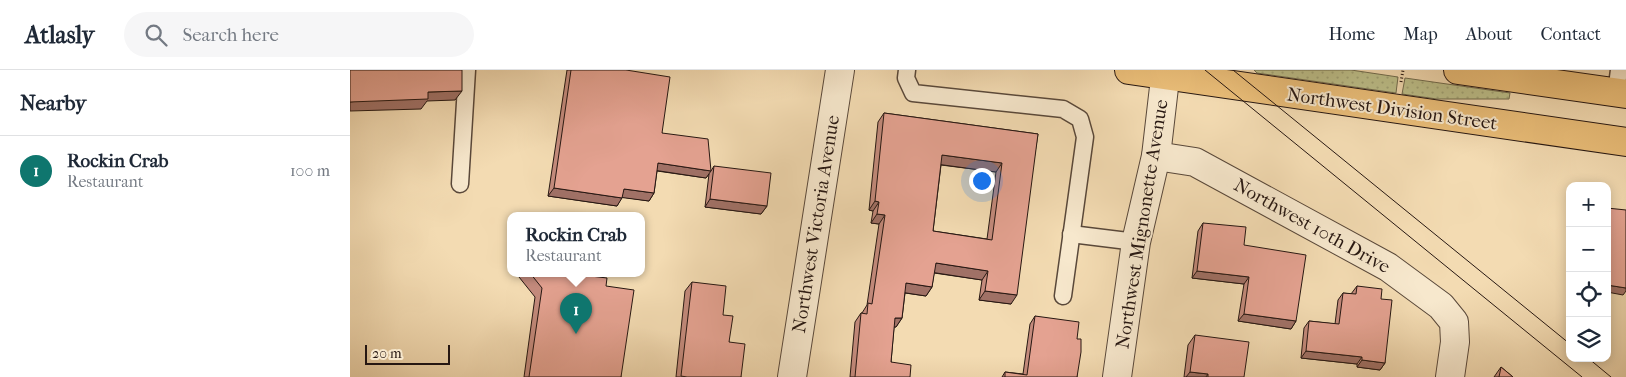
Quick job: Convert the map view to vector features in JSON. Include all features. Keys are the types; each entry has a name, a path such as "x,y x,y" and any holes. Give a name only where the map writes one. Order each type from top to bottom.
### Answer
{"main road":[{"name":"Northwest Division Street","path":"1129,70 1166,73 1626,142"},
{"path":"1458,70 1620,86"}],"street":[{"name":"Northwest Victoria Avenue","path":"792,377 840,70"},
{"name":"Northwest Mignonette Avenue","path":"1118,377 1136,242 1156,156 1166,73"},
{"name":"Northwest 10th Drive","path":"1156,156 1195,162 1388,267 1441,306 1454,322 1455,342 1450,377"}],"lane":[{"path":"460,184 467,70"},
{"path":"907,70 906,78 913,93 1063,109 1080,119 1085,136 1063,296"},
{"path":"1071,234 1136,242"}],"green space":[{"path":"1254,70 1351,70 1398,77 1396,93 1257,73"},
{"path":"1405,78 1510,93 1509,99 1437,99 1402,94"}],"building":[{"path":"350,70 462,70 462,91 428,92 428,99 350,102"},
{"path":"571,70 626,70 670,77 662,133 708,139 711,171 658,163 654,193 624,189 622,198 554,188"},
{"path":"884,113 1038,134 1017,295 985,291 988,271 936,263 932,287 906,283 902,318 895,318 891,362 911,365 910,377 855,377 861,313 867,314 868,303 872,304 885,215 877,214 879,202 875,201","holes":["942,155 1002,163 992,240 933,231"]},
{"path":"714,166 771,173 767,206 710,199"},
{"path":"1611,208 1626,210 1626,288 1611,286"},
{"path":"1203,223 1246,227 1244,245 1306,255 1296,321 1244,314 1249,277 1197,271"},
{"path":"533,277 607,278 606,286 634,290 621,377 529,377 542,288"},
{"path":"692,282 726,286 723,315 733,316 729,342 745,344 741,377 681,376"},
{"path":"1357,286 1382,289 1381,299 1392,300 1385,363 1362,360 1362,357 1306,351 1309,321 1339,324 1343,293 1356,294"},
{"path":"1035,316 1079,322 1077,339 1081,339 1081,352 1077,377 1005,377 1005,372 1027,375"},
{"path":"1195,335 1249,342 1244,377 1208,377 1208,374 1190,372"},
{"path":"1501,367 1513,377 1499,377"}],"tram line":[{"path":"1205,70 1582,377"},
{"path":"1233,70 1566,341"},
{"path":"1593,362 1611,377"}],"place":[{"name":"Rockin Crab","path":"576,334"}]}
